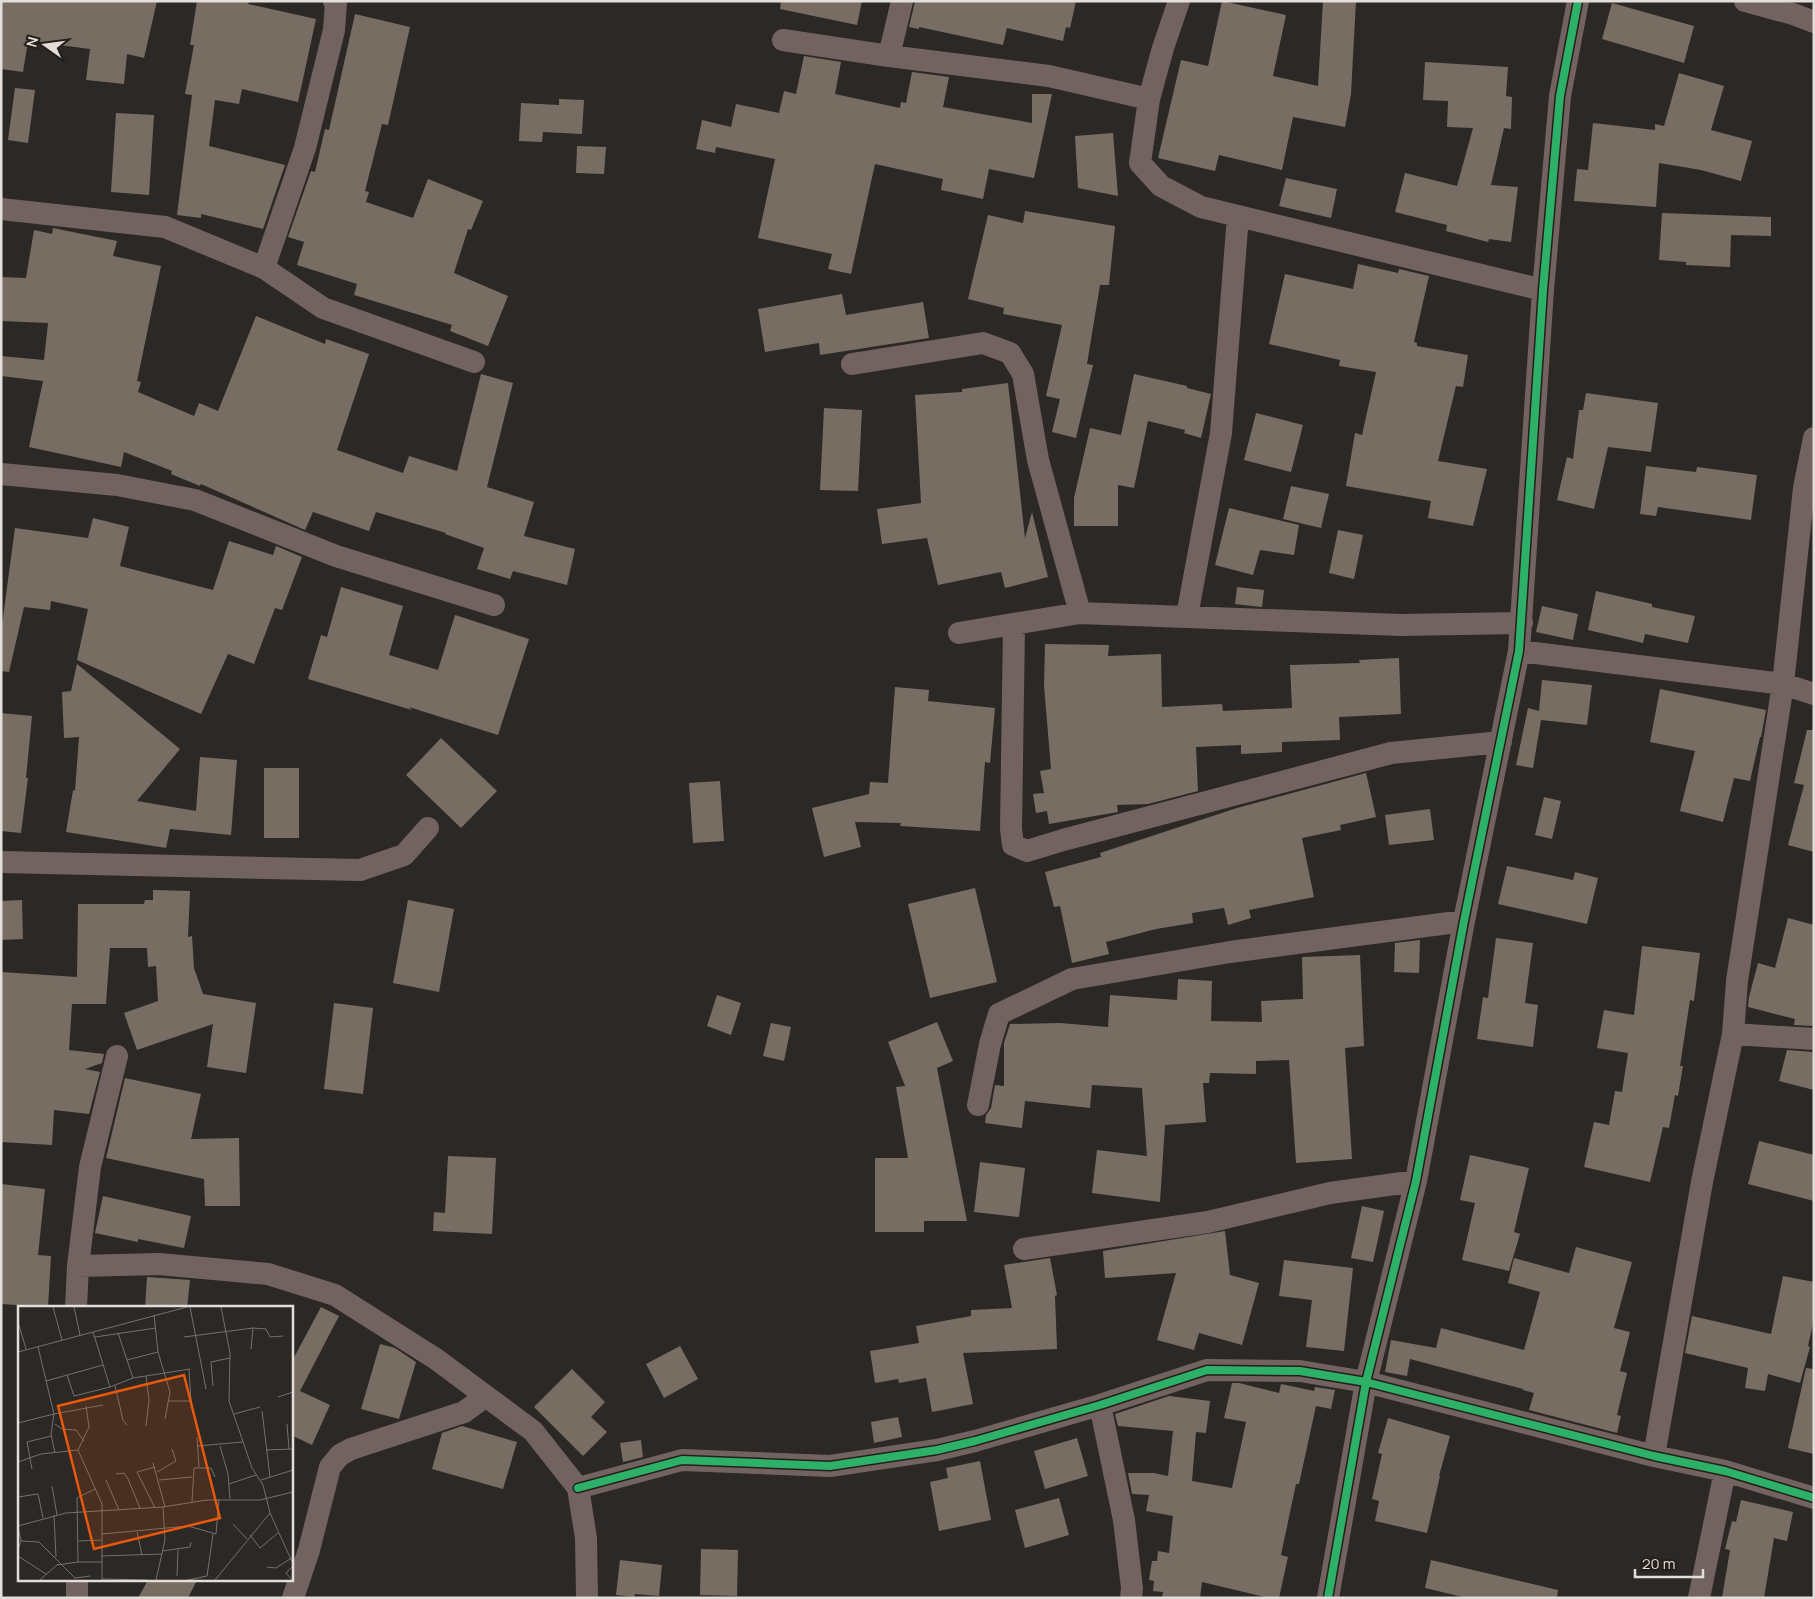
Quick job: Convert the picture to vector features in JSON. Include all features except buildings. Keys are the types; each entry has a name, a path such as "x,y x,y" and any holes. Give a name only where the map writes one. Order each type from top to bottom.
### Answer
{"street":[{"path":"264,268 304,148 334,30 336,2 334,1"},
{"path":"889,56 902,1"},
{"path":"1179,1 1163,48 1149,99 1140,163 1162,186 1202,207 1542,290"},
{"path":"1328,1598 1366,1382 1416,1181 1464,922 1519,651 1542,290 1560,96 1578,1"},
{"path":"1745,1 1793,14 1814,22"},
{"path":"783,40 889,56 1050,76 1149,99"},
{"path":"1,209 164,227 264,268 323,308 474,362"},
{"path":"1187,616 1221,433 1238,216"},
{"path":"852,364 983,342 1010,353 1022,374 1038,460 1080,613"},
{"path":"1654,1456 1702,1182 1733,1034 1737,981 1783,684 1804,488 1814,438"},
{"path":"1,474 117,486 195,500 336,556 494,604"},
{"path":"959,633 1080,613 1400,625 1522,623"},
{"path":"1014,624 1011,829 1013,845 1027,852 1063,840 1391,753 1501,742"},
{"path":"1519,651 1783,684 1814,694"},
{"path":"1,862 360,870 404,855 428,828"},
{"path":"978,1105 990,1044 999,1014 1072,979 1230,952 1464,922"},
{"path":"1733,1034 1814,1039"},
{"path":"76,1306 78,1266 90,1167 117,1056"},
{"path":"1024,1248 1208,1222 1330,1193 1416,1181"},
{"path":"78,1266 159,1264 268,1274 335,1295 436,1359 533,1431 578,1488 586,1538 587,1598"},
{"path":"578,1488 682,1460 830,1466 937,1450 1100,1405 1206,1370 1300,1371 1366,1382 1654,1456 1725,1471 1814,1498"},
{"path":"292,1598 309,1550 330,1467 340,1455 351,1449 464,1412 486,1396"},
{"path":"1100,1405 1124,1520 1132,1588 1131,1598"},
{"path":"1700,1598 1725,1471"},
{"path":"77,1582 77,1598"}],"cycle path":[{"path":"1328,1598 1366,1382 1416,1181 1464,921 1519,651 1543,290 1560,96 1578,1"},
{"path":"578,1488 682,1460 830,1466 937,1450 1100,1405 1207,1370 1300,1371 1366,1382 1654,1456 1725,1471 1814,1498"}]}
